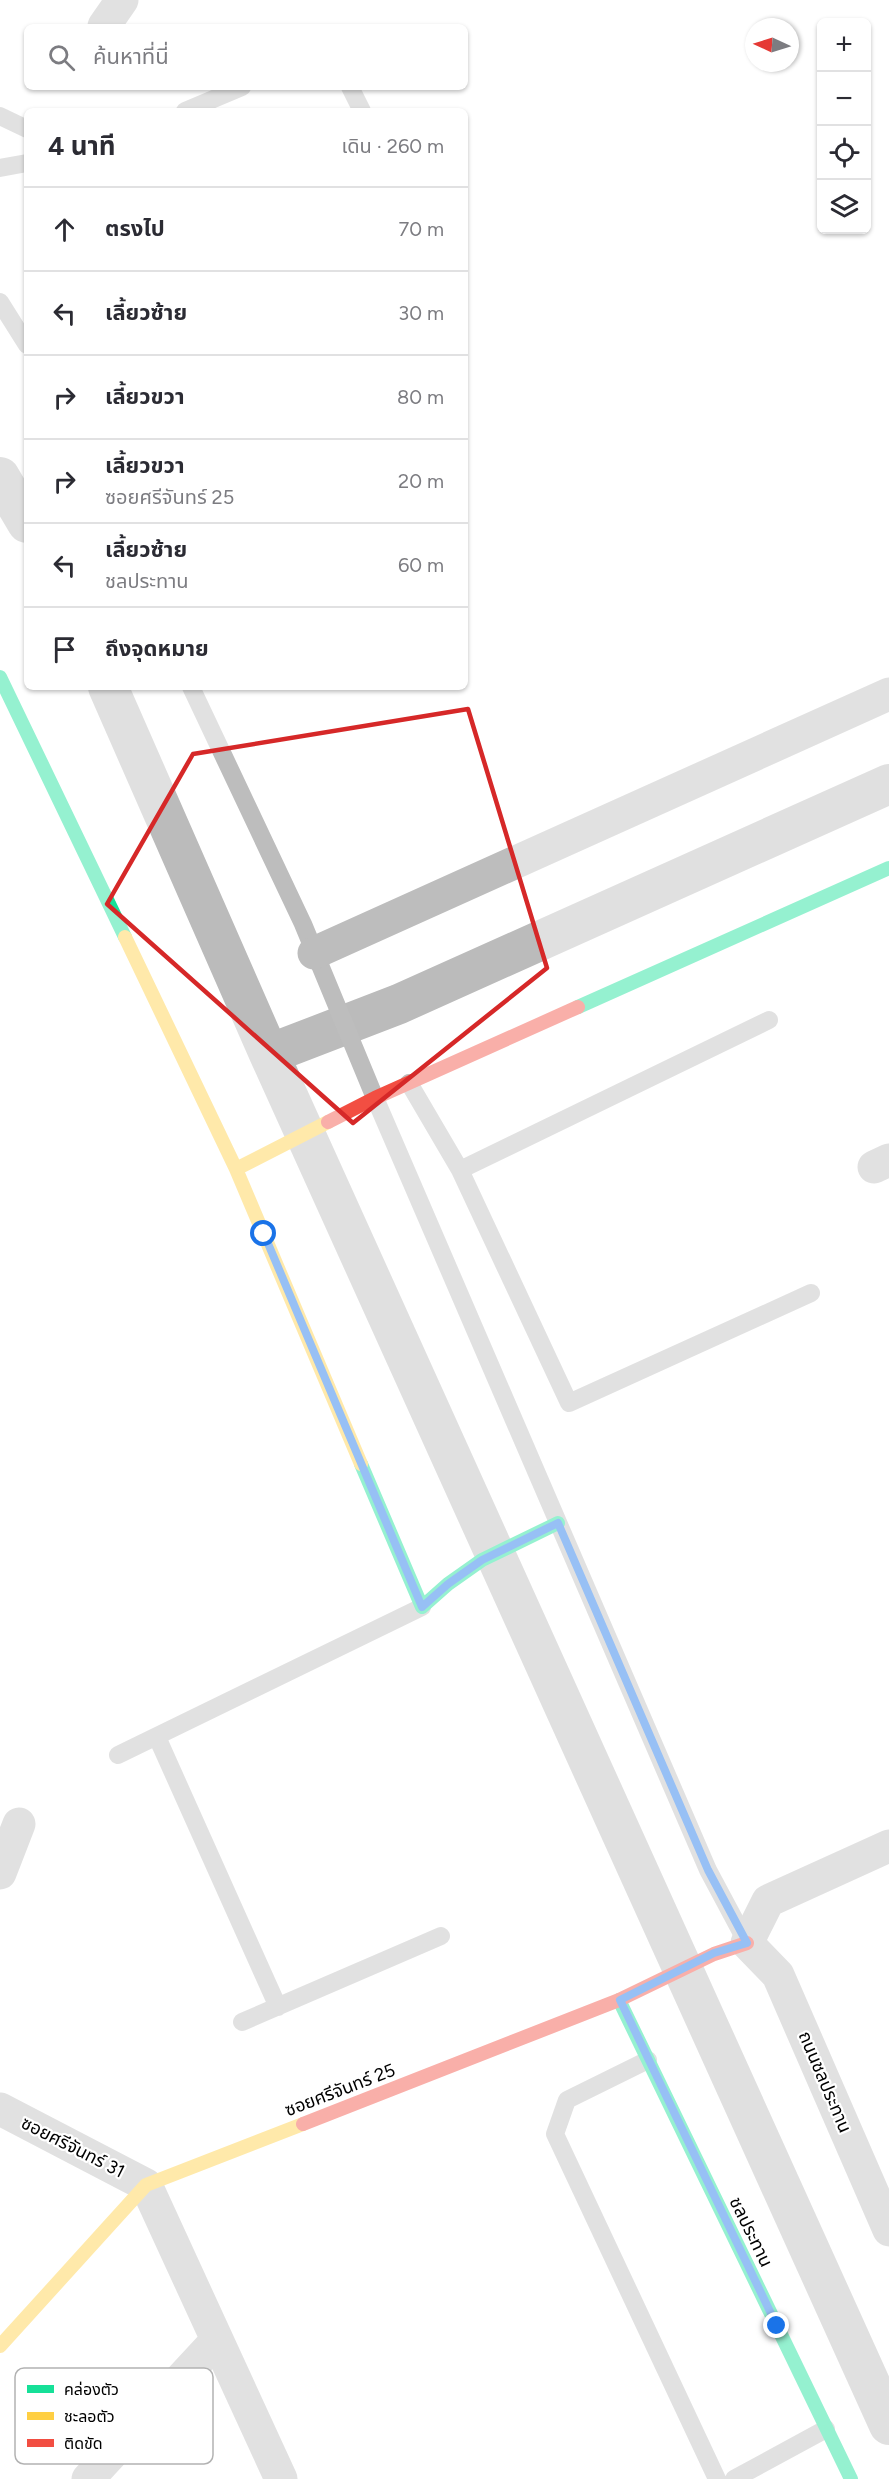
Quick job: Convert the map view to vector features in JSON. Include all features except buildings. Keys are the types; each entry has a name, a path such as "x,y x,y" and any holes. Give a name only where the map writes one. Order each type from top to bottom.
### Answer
{"street":[{"path":"106,24 122,0"},
{"path":"0,677 237,1169 422,1607 448,1584 482,1560 558,1523"},
{"path":"314,953 889,694"},
{"path":"237,1169 375,1098 889,868"},
{"path":"0,1873 19,1824"},
{"path":"747,1943 768,1901 889,1846"},
{"name":"ซอยศรีจันทร์ 25","path":"0,2346 146,2185 620,2000 714,1953 747,1943"},
{"name":"ถนนชลประทาน","path":"747,1943 778,1975 889,2230"},
{"name":"ชลประทาน","path":"620,2000 850,2479"},
{"name":"ซอยศรีจันทร์ 31","path":"0,2109 146,2185"},
{"path":"146,2185 281,2479"},
{"path":"191,2368 217,2340"},
{"path":"88,2479 102,2464"}],"lane":[{"path":"192,108 235,90"},
{"path":"352,90 360,108"},
{"path":"0,116 24,128"},
{"path":"0,168 24,164"},
{"path":"0,302 24,340"},
{"path":"192,690 314,953 708,1870 747,1943"},
{"path":"460,1170 769,1020"},
{"path":"409,1083 460,1170 569,1403 811,1293"},
{"path":"118,1755 422,1607"},
{"path":"158,1737 278,2007"},
{"path":"242,2022 441,1936"},
{"path":"648,2060 567,2100 555,2134 717,2479"},
{"path":"735,2479 826,2429"}],"highlighted area":[{"path":"468,709 547,968 353,1123 107,904 193,754"}],"waterway":[{"path":"0,477 24,518"},
{"path":"109,690 269,1054 889,2425"},
{"path":"269,1054 399,1004 889,784"}],"traffic: fast":[{"path":"0,677 125,937"},
{"path":"578,1007 889,868"},
{"path":"361,1464 422,1607 448,1584 482,1560 558,1523"},
{"path":"619,2000 851,2479"}],"traffic: slow":[{"path":"125,937 236,1169 328,1122"},
{"path":"236,1169 361,1464"},
{"path":"0,2346 146,2185 303,2124"}],"traffic: jam":[{"path":"328,1122 375,1098 578,1007"},
{"path":"303,2124 619,2000 714,1954 747,1943"}],"route":[{"path":"264,1234 422,1607 448,1584 482,1560 558,1523 708,1870 747,1943 714,1953 620,2000 777,2326"}]}
